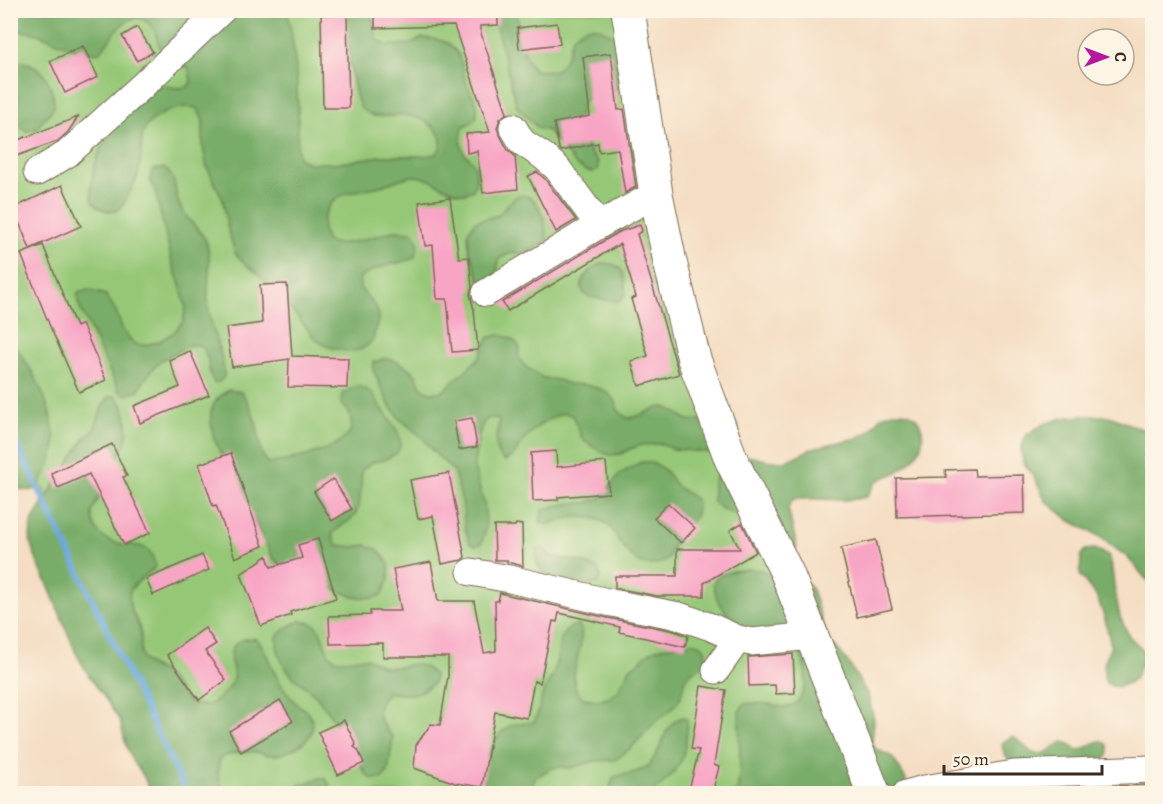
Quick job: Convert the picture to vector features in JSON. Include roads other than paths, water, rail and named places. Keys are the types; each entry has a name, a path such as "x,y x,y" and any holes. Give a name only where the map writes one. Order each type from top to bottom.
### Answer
{"main road":[{"path":"628,10 656,194 694,359 731,459 787,573 874,794"}],"lane":[{"path":"37,172 67,154 88,136 222,10"},
{"path":"513,127 522,142 557,168 599,225"},
{"path":"486,292 656,194"},
{"path":"471,572 679,616 751,642 812,636"},
{"path":"716,670 738,639"},
{"path":"906,794 1014,774 1152,769"}],"waterway":[{"path":"10,430 187,794"}]}
